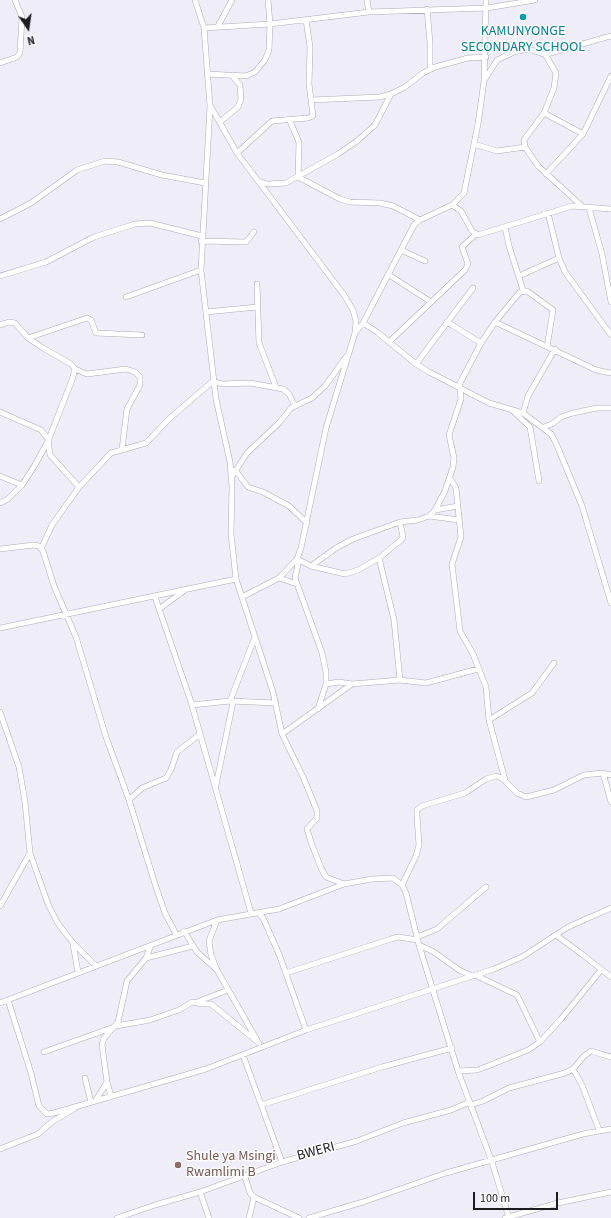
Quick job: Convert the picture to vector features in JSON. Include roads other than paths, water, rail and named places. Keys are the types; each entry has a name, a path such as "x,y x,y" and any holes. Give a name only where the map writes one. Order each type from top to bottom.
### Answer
{"street":[{"path":"0,63 17,57 20,53 22,17 15,0"},
{"path":"194,0 204,28 210,106 201,270 213,381 230,462 232,534 236,579 276,703 282,734 316,806 317,818 307,829 321,868 326,877 344,884"},
{"path":"218,26 232,0"},
{"path":"207,74 232,77 252,75 265,60 268,50 270,24 268,0"},
{"path":"355,333 363,323 389,275 409,232 420,220 452,205 460,199 464,193 474,144 484,81 486,57 486,0"},
{"path":"204,28 270,24 369,12 487,8 535,0"},
{"path":"367,2 369,12"},
{"path":"361,13 367,2"},
{"path":"427,9 430,69"},
{"path":"237,153 272,121 308,118 313,116 309,84 310,47 306,20"},
{"path":"484,81 497,60 514,52 528,49 545,54 611,36"},
{"path":"545,54 556,73 556,80 544,113 524,140 525,147 531,157 546,174 586,207 602,254 611,302"},
{"path":"311,100 367,99 391,94 430,69 463,59 486,57"},
{"path":"546,174 583,134 611,76"},
{"path":"220,122 238,107 241,99 240,86 232,77"},
{"path":"257,181 274,184 286,183 338,154 357,141 375,125 391,94"},
{"path":"210,106 237,153 344,295 353,310 356,321 355,333 326,428 295,574 297,584 322,653 326,672 326,684 318,710"},
{"path":"544,113 583,134"},
{"path":"289,119 299,142 298,177"},
{"path":"474,144 497,151 525,147"},
{"path":"0,219 31,203 77,170 105,162 118,162 162,175 205,183"},
{"path":"298,177 340,199 350,202 380,203 393,206 420,220"},
{"path":"452,205 461,211 472,231 476,234 482,234 572,206 611,209"},
{"path":"548,213 559,258 565,272 580,295 611,335"},
{"path":"0,276 46,262 94,237 135,224 150,223 202,238 246,242 254,232"},
{"path":"505,227 509,246 523,290 553,310 547,347"},
{"path":"390,342 468,266 462,247 476,234"},
{"path":"401,250 425,261"},
{"path":"518,276 559,258"},
{"path":"126,297 201,270"},
{"path":"389,275 431,302"},
{"path":"257,284 259,343 276,387"},
{"path":"416,364 473,288"},
{"path":"311,566 336,548 353,539 400,522 418,520 429,516 435,510 450,478 454,458 449,435 461,399 459,388 481,344 495,322 516,295 523,290"},
{"path":"206,312 257,307"},
{"path":"28,338 87,318 91,320 96,333 142,335"},
{"path":"0,325 9,322 15,323 28,338 71,364 75,369 87,374 126,368 135,372 140,377 140,386 127,409 122,450"},
{"path":"446,322 481,344"},
{"path":"495,322 547,347 555,349 596,370 611,373"},
{"path":"363,323 390,342 416,364 459,388 489,402 523,413 544,427 556,443 576,492 611,602"},
{"path":"523,413 528,396 555,349"},
{"path":"231,478 247,453 295,406 312,398 325,386 349,353"},
{"path":"0,503 8,499 22,485 48,441 75,369"},
{"path":"213,381 222,384 250,383 276,387 287,391 295,406"},
{"path":"176,934 158,893 129,800 106,737 86,667 68,614 54,586 42,549 52,525 79,487 111,453 135,448 146,443 170,418 213,381"},
{"path":"544,427 552,424 555,420 573,413 597,408 611,408"},
{"path":"511,409 530,427 539,481"},
{"path":"0,412 41,430 48,441 50,455 79,487"},
{"path":"236,470 248,487 263,492 289,506 307,523"},
{"path":"0,476 22,485"},
{"path":"450,478 456,488 459,520 460,544 452,564 460,631 473,654 487,693 490,720 505,780"},
{"path":"435,510 458,506"},
{"path":"429,516 459,520"},
{"path":"298,559 311,566 345,574 358,570 379,558 402,539 400,522"},
{"path":"0,549 34,545 42,549"},
{"path":"379,558 394,620 400,680"},
{"path":"242,597 279,578 298,559"},
{"path":"279,578 297,584"},
{"path":"0,628 236,579"},
{"path":"158,609 187,589"},
{"path":"155,596 158,609 178,660 192,705 251,914"},
{"path":"215,786 232,702 255,637"},
{"path":"490,720 532,693 554,663"},
{"path":"326,684 339,682 352,684 400,680 426,683 478,669"},
{"path":"282,734 318,710 352,684"},
{"path":"192,705 232,702 276,703"},
{"path":"0,712 19,767 25,802 30,853 52,914 73,943 95,966"},
{"path":"129,800 142,788 166,778 171,770 177,752 200,734"},
{"path":"603,773 611,802"},
{"path":"402,885 413,866 419,845 418,810 422,806 465,793 491,777 499,776 505,780 517,793 526,797 554,790 584,775 603,773 611,775"},
{"path":"0,906 30,853"},
{"path":"0,1003 176,934 217,920 288,906 344,884 386,877 397,880 406,892 418,941 458,1071 492,1162 508,1218 558,1203 611,1192"},
{"path":"418,941 441,926 486,887"},
{"path":"8,1000 31,1074 39,1106 47,1114 50,1114 206,1069 243,1055 260,1045 474,976 522,957 584,919 611,908"},
{"path":"258,913 263,918 272,938 306,1030"},
{"path":"217,920 209,941 209,947 217,970 260,1045"},
{"path":"184,931 202,958 217,970"},
{"path":"556,935 611,977"},
{"path":"286,973 398,937 418,941 459,970 517,995 540,1042"},
{"path":"73,943 78,972"},
{"path":"111,1096 107,1082 102,1045 104,1038 115,1026 127,981 146,958 151,945"},
{"path":"146,958 193,946"},
{"path":"458,1071 477,1070 528,1050 540,1042 601,970"},
{"path":"197,1003 228,990"},
{"path":"44,1052 115,1026 150,1020 178,1010 189,1003 212,1004 260,1045"},
{"path":"261,1105 279,1101 297,1093 382,1067 452,1048"},
{"path":"599,1130 582,1085 573,1069 584,1056 591,1052 611,1057"},
{"path":"243,1055 282,1162"},
{"name":"BWERI","path":"117,1218 132,1216 173,1199 245,1177 282,1162 357,1141 403,1123 470,1104 509,1088 565,1073 573,1069"},
{"path":"85,1078 93,1101"},
{"path":"93,1101 107,1082"},
{"path":"0,1149 17,1144 38,1134 53,1121 78,1106"},
{"path":"309,1218 363,1202 446,1173 492,1162 599,1130 611,1129"},
{"path":"245,1177 250,1193 254,1197 299,1218"},
{"path":"200,1192 208,1218"},
{"path":"249,1218 254,1197"}],"place":[{"name":"KAMUNYONGE SECONDARY SCHOOL","path":"523,17"},
{"name":"Shule ya Msingi Rwamlimi B","path":"178,1165"}]}
